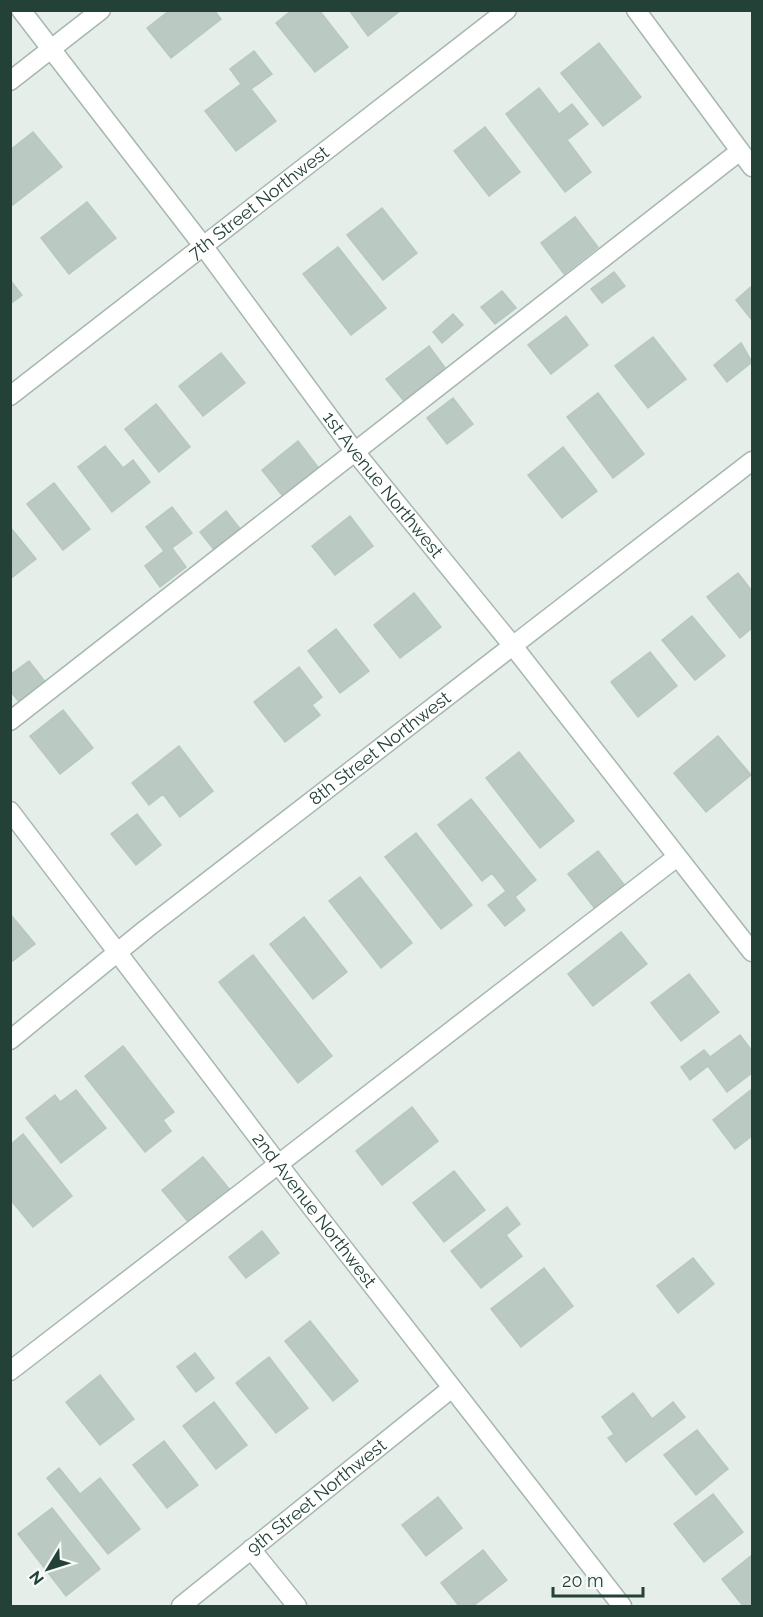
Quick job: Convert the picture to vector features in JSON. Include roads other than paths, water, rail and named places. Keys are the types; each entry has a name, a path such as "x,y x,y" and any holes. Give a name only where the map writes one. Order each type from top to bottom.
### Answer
{"street":[{"name":"1st Avenue Northwest","path":"21,10 204,247 356,452 513,646 753,952"},
{"path":"10,81 101,10"},
{"name":"7th Street Northwest","path":"10,396 507,10"},
{"path":"636,10 753,167"},
{"path":"10,721 740,151"},
{"name":"8th Street Northwest","path":"10,1040 118,955 146,929 753,460"},
{"name":"2nd Avenue Northwest","path":"10,811 118,955 622,1606"},
{"path":"10,1371 677,857"},
{"name":"9th Street Northwest","path":"180,1606 452,1388"},
{"path":"251,1549 297,1606"}]}
